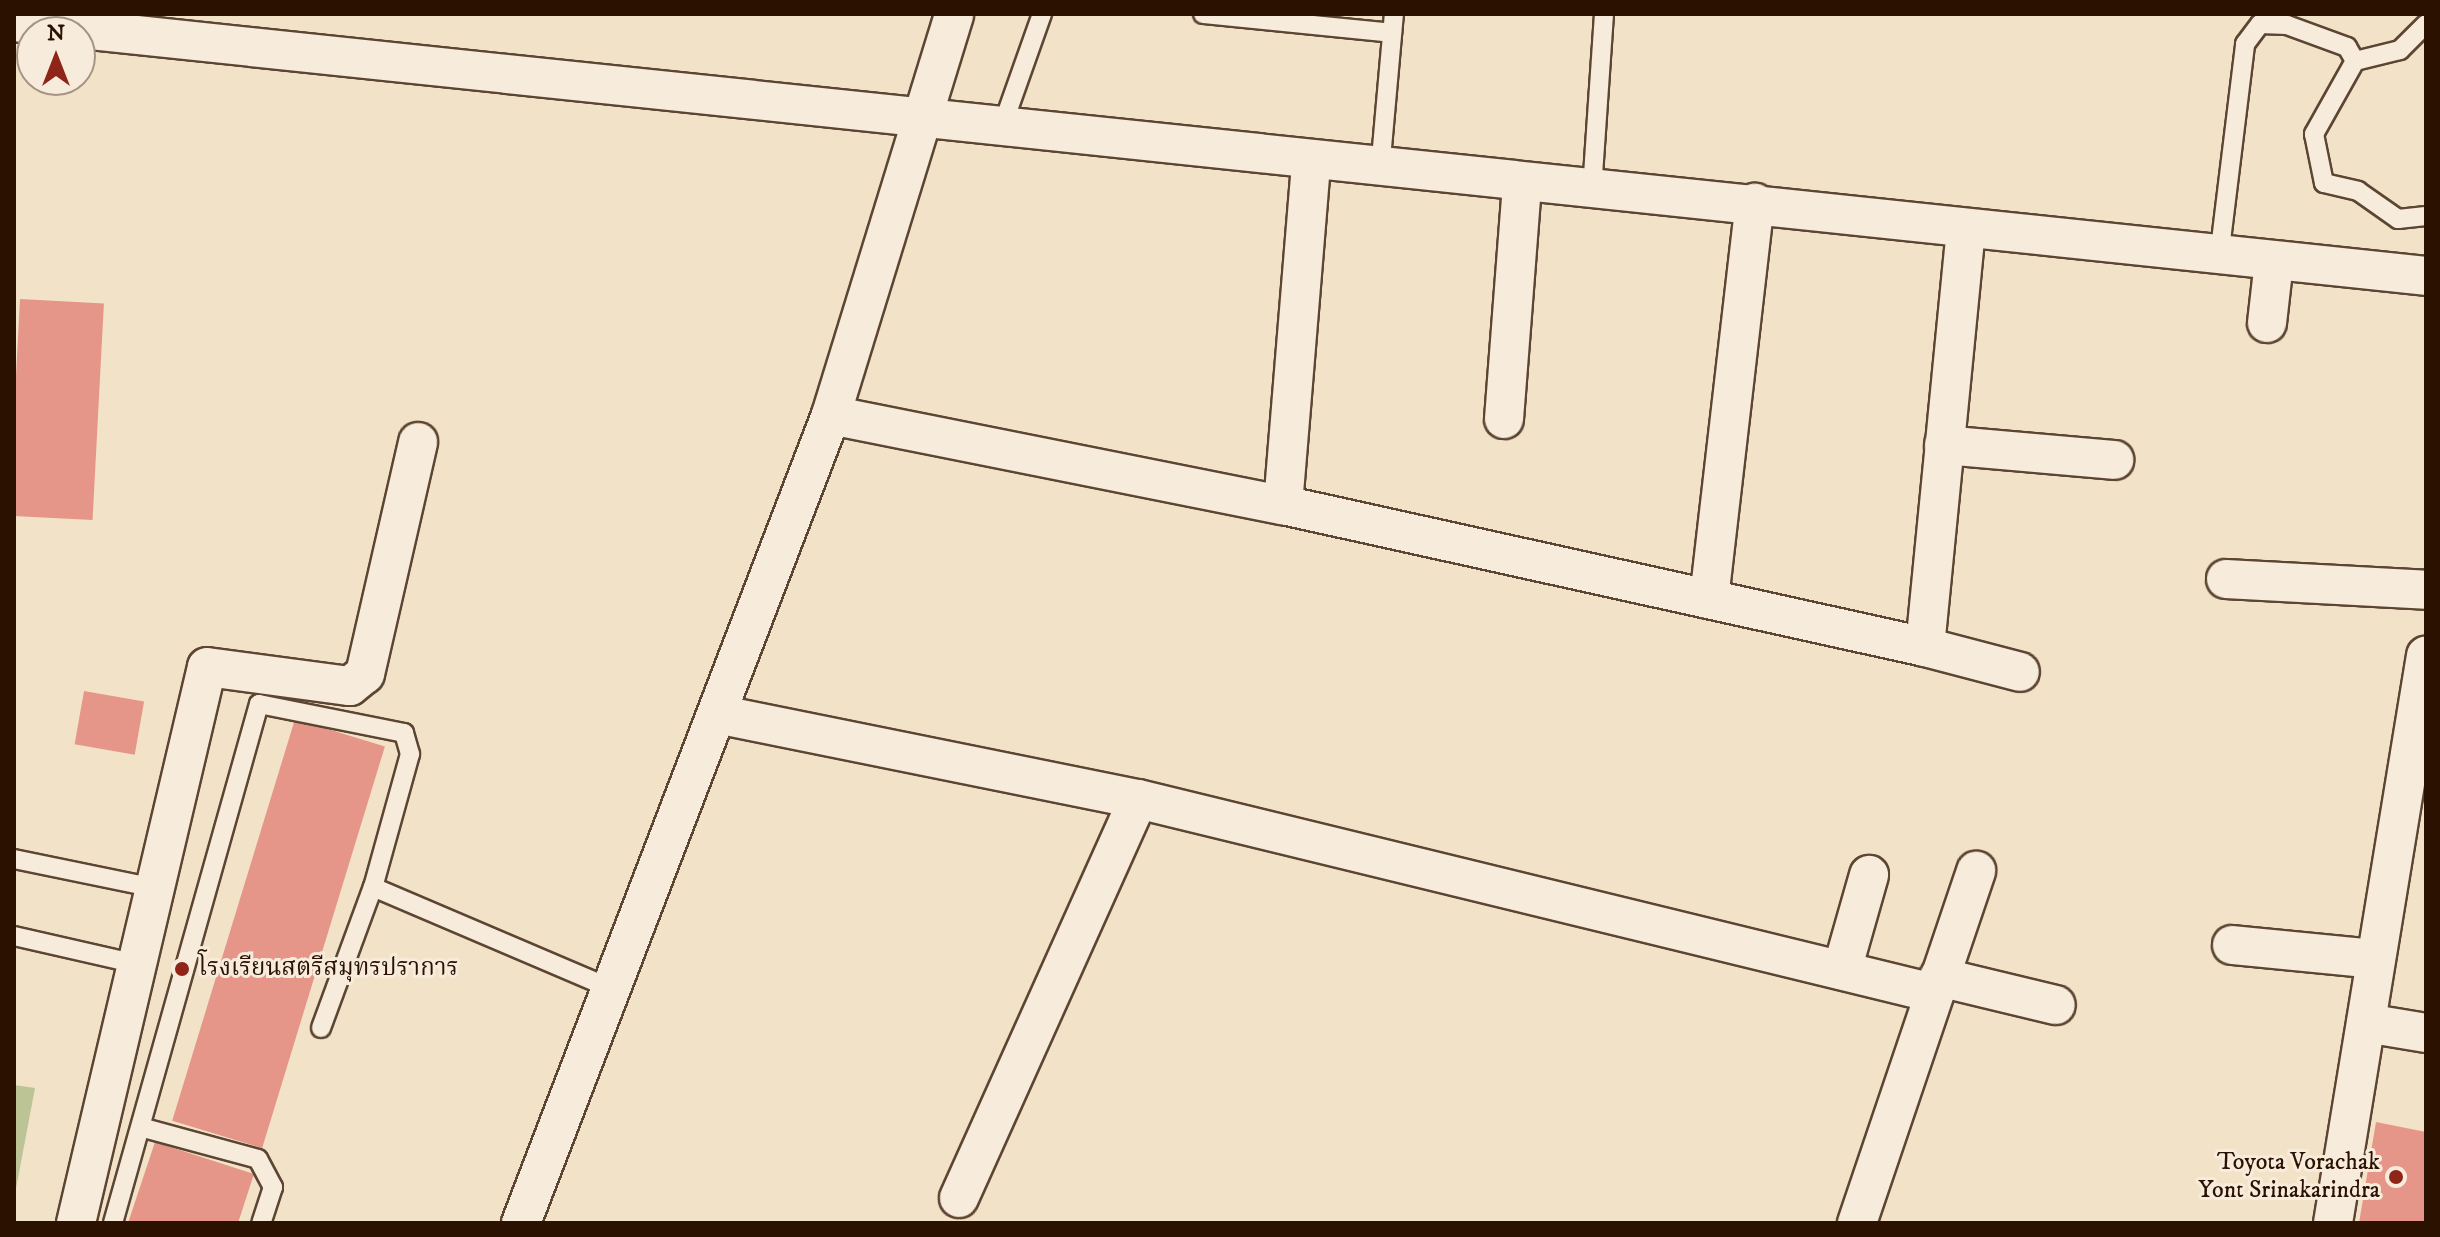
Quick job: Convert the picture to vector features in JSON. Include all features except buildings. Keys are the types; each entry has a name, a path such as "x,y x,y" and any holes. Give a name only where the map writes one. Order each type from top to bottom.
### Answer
{"street":[{"path":"521,1223 610,988 721,715 831,415 926,114 954,14"},
{"path":"14,22 926,114 1311,164 1755,203 2219,257 2426,276"},
{"path":"1283,505 1311,164"},
{"path":"1504,419 1522,184"},
{"path":"1709,599 1755,203"},
{"path":"1925,647 1966,229"},
{"path":"2267,323 2274,262"},
{"path":"831,415 1283,505 1925,647 2020,672"},
{"path":"76,1223 207,667 350,686 365,674 418,442"},
{"path":"1944,445 2114,460"},
{"path":"2226,579 2426,590"},
{"path":"2333,1223 2375,959 2412,822 2426,656"},
{"path":"721,715 1138,799 1842,970 2056,1005"},
{"path":"959,1198 1138,799"},
{"path":"1857,1223 1976,871"},
{"path":"1842,970 1869,875"},
{"path":"2232,945 2375,959"},
{"path":"2366,1023 2426,1033"}],"lane":[{"path":"1003,124 1042,14"},
{"path":"1203,14 1392,33"},
{"path":"1380,170 1394,14"},
{"path":"1592,190 1604,14"},
{"path":"2219,257 2245,44 2260,24 2287,25 2347,47 2355,61"},
{"path":"2426,24 2400,50 2355,61 2319,116 2314,160 2324,183 2358,191 2398,219 2426,216"},
{"path":"113,1223 144,1128 259,704 404,733 410,754 373,887 321,1028"},
{"path":"14,859 155,888"},
{"path":"373,887 610,988"},
{"path":"14,936 137,964"},
{"path":"144,1128 258,1159 273,1187 261,1223"}],"green space":[{"path":"14,1085 35,1088 14,1199"}],"place":[{"name":"โรงเรียนสตรีสมุทรปราการ","path":"182,969"},
{"name":"Toyota Vorachak Yont Srinakarindra","path":"2396,1177"}]}
